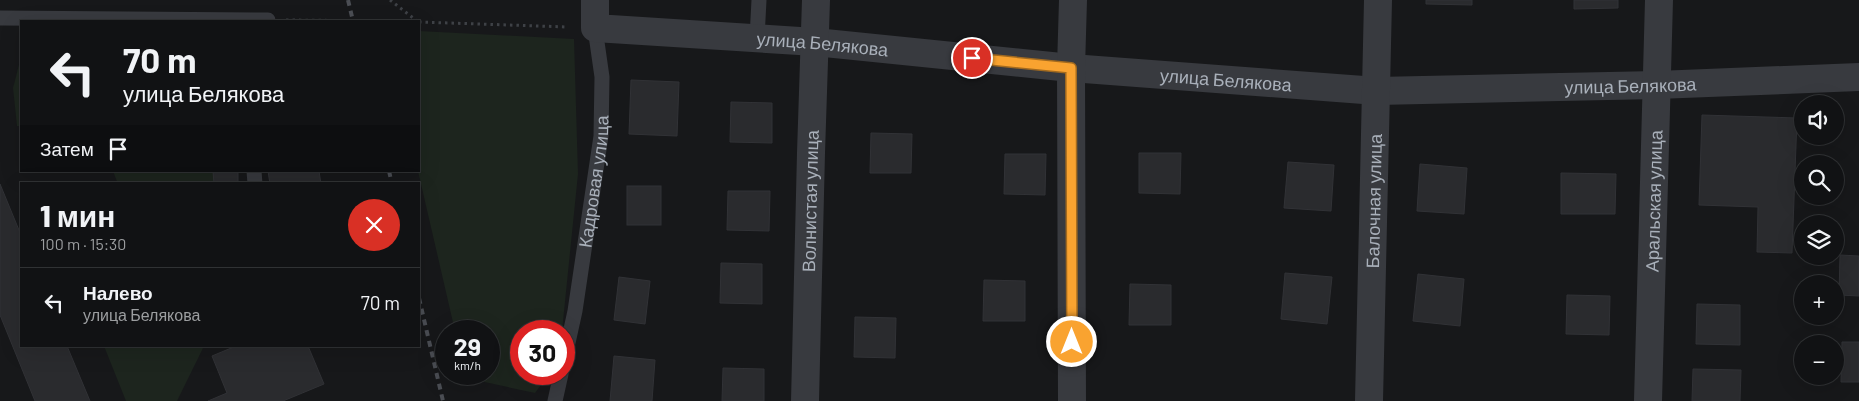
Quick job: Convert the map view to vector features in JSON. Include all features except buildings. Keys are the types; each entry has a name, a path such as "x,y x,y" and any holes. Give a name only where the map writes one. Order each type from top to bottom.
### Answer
{"street":[{"name":"Кадровая улица","path":"595,0 595,28"},
{"name":"Волнистая улица","path":"805,401 816,0"},
{"path":"1072,401 1071,68 1073,0"},
{"name":"Балочная улица","path":"1369,401 1378,0"},
{"name":"Аральская улица","path":"1648,401 1659,0"},
{"name":"улица Белякова","path":"595,28 815,42 1071,68 1377,91 1657,85 1859,77"}],"lane":[{"path":"758,38 759,0"},
{"path":"0,18 158,20"},
{"name":"Кадровая улица","path":"572,320 601,136 602,77 595,28"},
{"path":"555,401 559,385"}],"path":[{"path":"390,0 415,20"},
{"path":"420,22 595,28"}],"shaded area":[{"path":"420,31 574,39 578,174 563,320 510,320 510,385 541,385 535,393 498,385 500,385 500,320 452,320 418,172 420,172"},
{"path":"20,61 20,126 17,126 13,88"},
{"path":"113,172 230,172 233,182 117,182"},
{"path":"104,347 204,347 177,401 126,401"}],"railway":[{"path":"348,0 353,20"},
{"path":"389,172 392,182"},
{"path":"420,302 443,401"}],"route":[{"path":"972,58 1071,68 1072,342"}]}
